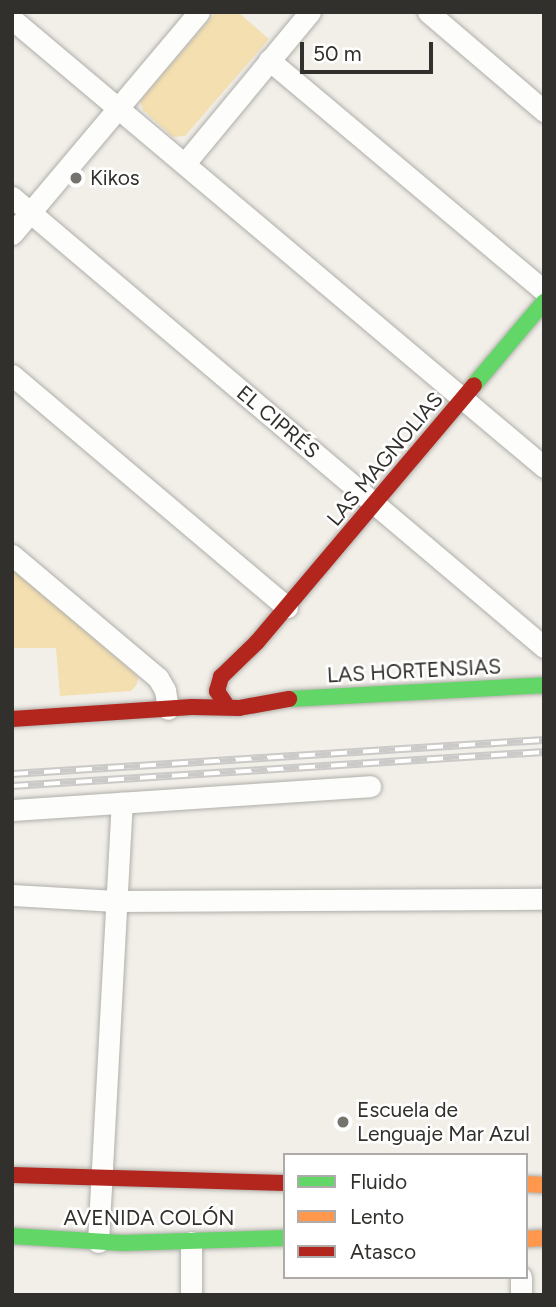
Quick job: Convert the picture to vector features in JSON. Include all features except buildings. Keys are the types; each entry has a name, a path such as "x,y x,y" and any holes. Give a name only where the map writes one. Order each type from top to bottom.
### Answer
{"street":[{"path":"12,234 199,12"},
{"path":"185,163 310,12"},
{"path":"428,12 544,111"},
{"path":"12,19 544,467"},
{"path":"269,60 544,291"},
{"name":"EL CIPRÉS","path":"12,197 544,647"},
{"name":"LAS MAGNOLIAS","path":"229,671 287,607 544,302"},
{"path":"12,375 287,607"},
{"path":"12,555 158,678 165,690 168,709"},
{"path":"12,719 192,707 239,708 247,705 255,679 257,642"},
{"path":"192,707 217,686 221,677 229,671 239,670 255,679"},
{"name":"LAS HORTENSIAS","path":"255,679 287,699"},
{"name":"LAS HORTENSIAS","path":"247,705 287,699 544,685"},
{"path":"217,686 218,696 227,706"},
{"path":"12,810 370,786"},
{"path":"99,1242 122,803"},
{"path":"12,895 117,901 544,899"},
{"name":"AVENIDA COLÓN","path":"12,1175 101,1180 283,1183"},
{"name":"AVENIDA COLÓN","path":"12,1236 99,1242 283,1238"},
{"path":"191,1242 191,1295"}],"shaded area":[{"path":"216,12 238,12 269,39 185,136 173,137 143,110 140,101"},
{"path":"12,569 138,677 137,684 131,691 60,696 56,648 12,648"}],"railway":[{"path":"12,774 544,740"},
{"path":"12,786 544,752"}],"traffic: fast":[{"path":"474,385 544,302"},
{"path":"289,699 544,685"},
{"path":"12,1236 123,1243 283,1238"}],"traffic: slow":[{"path":"528,1184 544,1185"},
{"path":"528,1239 544,1238"}],"traffic: jam":[{"path":"227,706 217,691 221,677 257,642 474,385"},
{"path":"12,719 192,707 239,708 289,699"},
{"path":"12,1175 283,1183"}],"place":[{"name":"Kikos","path":"76,178"},
{"name":"Escuela de Lenguaje Mar Azul","path":"343,1122"}]}
